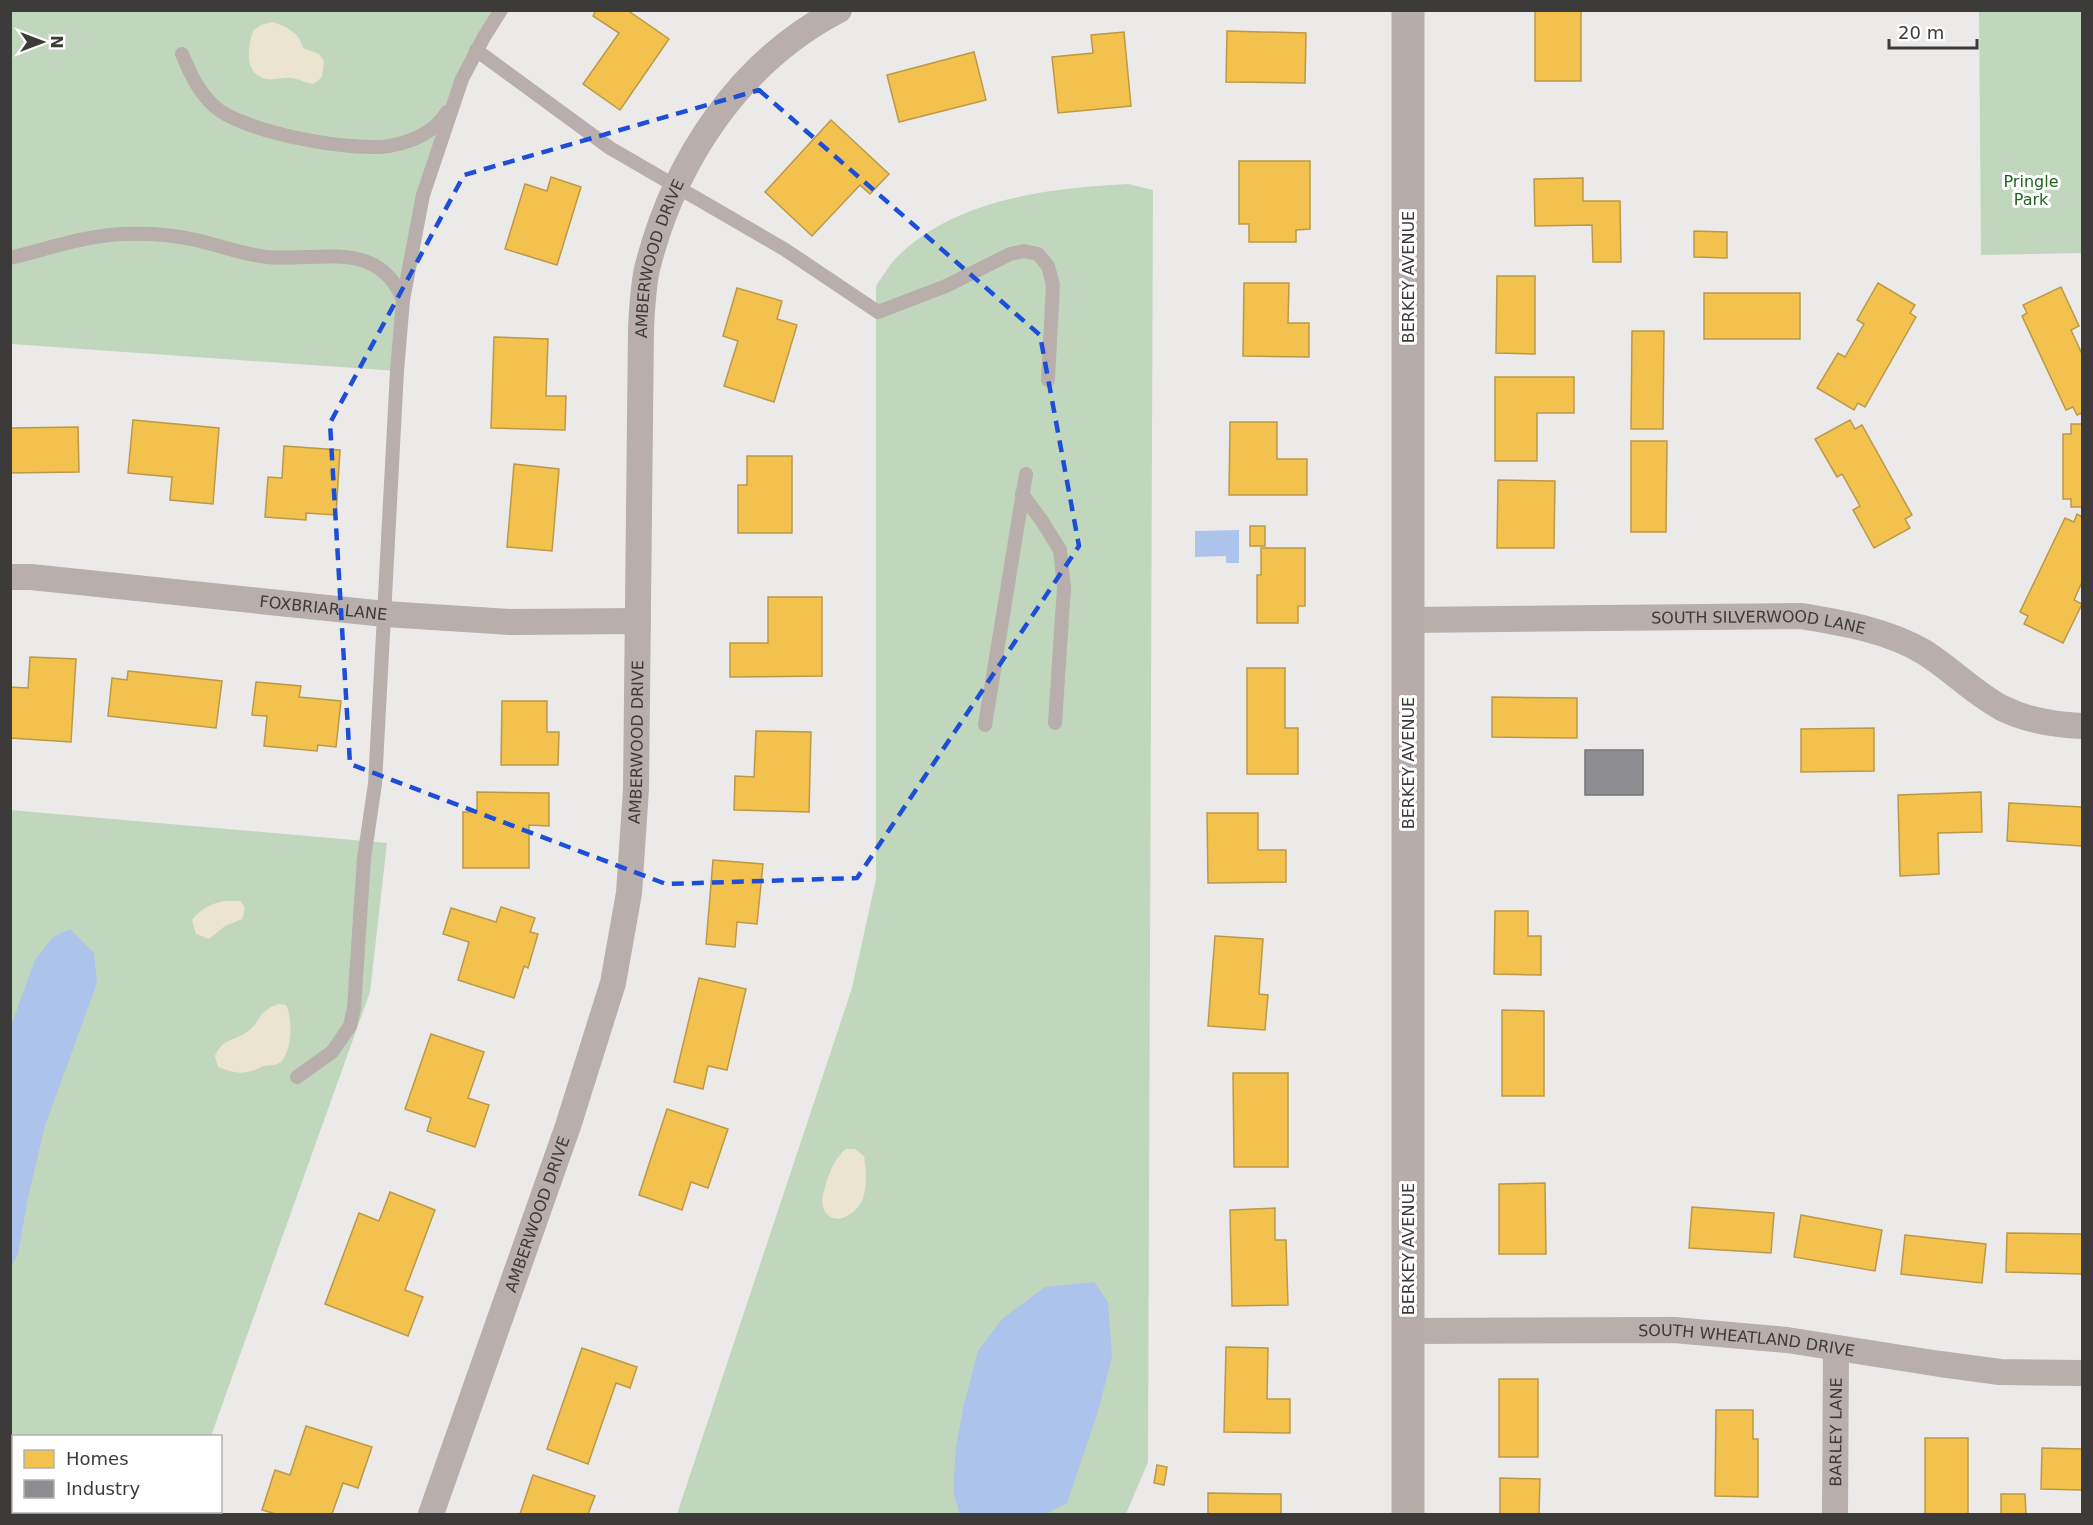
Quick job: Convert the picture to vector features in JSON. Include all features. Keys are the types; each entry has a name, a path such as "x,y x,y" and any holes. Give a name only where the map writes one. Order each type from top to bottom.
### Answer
{"street":[{"name":"AMBERWOOD DRIVE","path":"431,1515 568,1126 613,982 623,932 633,855 636,789 642,309 647,271 665,215 687,163 720,110 746,80 784,45 818,21 839,10"},
{"name":"BERKEY AVENUE","path":"1408,10 1408,1515"},
{"name":"FOXBRIAR LANE","path":"10,577 31,577 385,614 511,622 638,621"},
{"name":"SOUTH SILVERWOOD LANE","path":"1408,620 1801,616 1846,623 1890,636 1923,652 2003,708 2037,720 2082,726"},
{"name":"SOUTH WHEATLAND DRIVE","path":"1408,1331 1674,1330 1787,1340 2000,1371 2082,1373"},
{"name":"BARLEY LANE","path":"1835,1515 1836,1348"}],"lane":[{"path":"297,1077 332,1052 351,1026 364,858 375,783 403,300 423,195 455,100 476,50 501,10"},
{"path":"476,50 610,148 784,249 878,312 946,286 1010,254 1024,251 1038,254 1048,266 1053,285 1048,380"},
{"path":"182,54 194,82 214,107 238,121 296,137 354,147 392,146 423,135 439,125 455,100"},
{"path":"10,258 88,238 121,234 162,234 190,238 263,256 287,259 336,256 365,261 383,270 397,285 403,300"},
{"path":"985,725 1026,474"},
{"path":"1022,494 1042,520 1060,550 1064,587 1055,723"}],"highlighted area":[{"path":"759,90 1040,335 1079,546 857,878 666,884 350,764 330,423 464,175"}],"green space":[{"path":"10,11 501,11 484,37 423,195 397,371 11,344"},
{"name":"Pringle Park","path":"1979,11 2082,11 2082,253 1981,255"},
{"path":"1128,184 1153,190 1148,1462 1126,1514 677,1514 852,988 876,879 876,286 895,259 919,239 945,223 974,210 1004,200 1035,194"},
{"path":"10,810 387,843 370,992 211,1435 12,1435 12,1513 189,1514 11,1514"}],"sand":[{"path":"273,22 292,31 299,38 303,48 319,54 324,61 322,77 314,84 291,78 267,79 254,72 249,60 253,31 261,25"},
{"path":"225,901 240,901 244,909 242,919 225,926 209,939 196,934 192,920 199,912"},
{"path":"279,1004 286,1005 290,1025 290,1041 282,1061 276,1065 264,1066 243,1073 218,1067 215,1056 221,1046 247,1032 263,1013"},
{"path":"846,1149 855,1149 864,1156 866,1188 855,1210 844,1218 838,1219 827,1214 822,1204 822,1197 833,1167"}],"water":[{"path":"1239,530 1239,563 1226,563 1226,556 1195,557 1195,531"},
{"path":"70,929 94,953 97,983 45,1126 28,1197 18,1254 11,1266 11,1026 35,960 53,937"},
{"path":"1094,1282 1108,1302 1112,1357 1097,1415 1067,1503 1045,1514 960,1514 953,1492 956,1448 963,1408 978,1351 1002,1319 1045,1287"}],"building: Homes":[{"path":"596,10 627,10 669,39 620,110 583,84 619,33 593,16"},
{"path":"1535,10 1581,10 1581,81 1535,81"},
{"path":"1227,31 1306,33 1305,83 1226,82"},
{"path":"1124,32 1131,106 1058,113 1052,57 1093,53 1091,35"},
{"path":"974,52 986,100 899,122 887,75"},
{"path":"831,120 889,174 870,194 860,185 812,236 765,192"},
{"path":"1239,161 1310,161 1310,229 1296,230 1296,242 1249,242 1249,224 1239,224"},
{"path":"551,177 581,187 557,265 505,249 525,184 547,191"},
{"path":"1583,178 1583,201 1620,201 1621,262 1593,262 1592,225 1535,226 1534,179"},
{"path":"1694,231 1727,232 1727,258 1694,257"},
{"path":"1497,276 1535,276 1535,354 1496,353"},
{"path":"1244,283 1289,283 1288,323 1309,323 1309,357 1243,356"},
{"path":"1878,283 1915,305 1910,313 1916,317 1865,407 1858,403 1854,410 1817,388 1838,353 1845,357 1864,324 1857,320"},
{"path":"2061,287 2079,326 2071,330 2082,354 2082,413 2077,415 2073,407 2066,410 2022,316 2027,313 2023,305"},
{"path":"737,288 782,301 777,319 797,325 774,402 724,386 738,341 723,336"},
{"path":"1704,293 1800,293 1800,339 1704,339"},
{"path":"1632,331 1664,331 1663,429 1631,429"},
{"path":"494,337 548,339 546,396 566,396 565,430 491,428"},
{"path":"1495,377 1574,377 1574,413 1537,413 1537,461 1495,461"},
{"path":"133,420 219,428 213,504 170,500 172,477 128,473"},
{"path":"1850,420 1855,429 1862,425 1912,515 1905,519 1910,528 1874,548 1853,510 1860,506 1842,474 1837,477 1815,439"},
{"path":"1230,422 1277,422 1277,459 1307,459 1307,495 1229,495"},
{"path":"2071,424 2082,424 2082,507 2071,507 2071,499 2063,499 2063,434 2071,434"},
{"path":"78,427 79,472 10,473 10,428"},
{"path":"1631,441 1667,441 1666,532 1631,532"},
{"path":"284,446 340,450 336,515 306,513 306,520 265,517 268,477 282,478"},
{"path":"747,456 792,456 792,533 738,533 738,485 747,485"},
{"path":"514,464 559,469 552,551 507,547"},
{"path":"1498,480 1555,481 1554,548 1497,548"},
{"path":"2077,514 2082,517 2082,582 2074,600 2082,604 2063,643 2024,624 2028,616 2020,612 2065,518 2074,522"},
{"path":"1250,526 1265,526 1265,546 1250,546"},
{"path":"1261,548 1305,548 1305,606 1298,606 1298,623 1257,623 1257,575 1261,575"},
{"path":"768,597 822,597 822,676 730,677 730,643 768,643"},
{"path":"30,657 76,659 71,742 10,738 10,687 28,688"},
{"path":"1247,668 1285,668 1285,728 1298,728 1298,774 1247,774"},
{"path":"128,671 222,681 216,728 108,716 112,678 127,680"},
{"path":"256,682 301,686 299,697 341,701 336,747 318,745 317,751 264,746 267,716 252,715"},
{"path":"1492,697 1577,698 1577,738 1492,737"},
{"path":"502,701 547,701 547,732 559,732 558,765 501,765"},
{"path":"1874,728 1874,771 1801,772 1801,729"},
{"path":"756,731 811,732 809,812 734,810 735,776 754,777"},
{"path":"477,792 549,793 549,826 529,825 529,868 463,868 463,812 477,812"},
{"path":"1981,792 1982,832 1938,833 1939,874 1900,876 1898,795"},
{"path":"2009,803 2082,807 2082,846 2007,841"},
{"path":"1207,813 1258,813 1258,850 1286,850 1286,882 1208,883"},
{"path":"713,860 763,864 757,924 737,922 735,947 706,944"},
{"path":"501,907 535,918 530,932 538,934 528,968 524,966 514,998 458,980 469,942 443,934 451,908 496,922"},
{"path":"1495,911 1528,911 1528,936 1541,936 1541,975 1494,974"},
{"path":"1215,936 1263,939 1259,994 1268,995 1265,1030 1208,1026"},
{"path":"699,978 746,989 727,1070 708,1066 703,1089 674,1082"},
{"path":"1502,1010 1544,1011 1544,1096 1502,1096"},
{"path":"431,1034 484,1052 468,1098 489,1105 475,1147 427,1131 431,1118 405,1109"},
{"path":"1233,1073 1288,1073 1288,1167 1234,1167"},
{"path":"667,1109 728,1129 708,1188 691,1182 682,1210 639,1195"},
{"path":"1545,1183 1546,1254 1499,1254 1499,1184"},
{"path":"390,1192 435,1210 405,1290 423,1297 408,1336 325,1304 359,1213 379,1221"},
{"path":"1692,1207 1774,1213 1771,1253 1689,1248"},
{"path":"1275,1208 1275,1240 1286,1240 1288,1305 1232,1306 1230,1210"},
{"path":"1801,1215 1882,1230 1875,1271 1794,1257"},
{"path":"2007,1233 2082,1234 2082,1274 2006,1272"},
{"path":"1905,1235 1986,1244 1982,1283 1901,1274"},
{"path":"1226,1347 1268,1348 1267,1399 1290,1399 1290,1433 1224,1432"},
{"path":"582,1348 637,1367 630,1388 616,1383 588,1464 547,1449"},
{"path":"1499,1379 1538,1379 1538,1457 1499,1457"},
{"path":"1716,1410 1753,1410 1753,1439 1758,1439 1758,1497 1715,1496"},
{"path":"306,1426 372,1447 358,1488 343,1483 332,1514 276,1514 262,1510 275,1470 290,1475"},
{"path":"1925,1438 1968,1438 1968,1514 1925,1514"},
{"path":"2042,1448 2082,1449 2082,1490 2041,1489"},
{"path":"1157,1465 1167,1467 1164,1485 1154,1483"},
{"path":"533,1475 595,1496 588,1514 520,1514"},
{"path":"1500,1478 1540,1479 1539,1514 1500,1514"},
{"path":"1208,1493 1281,1494 1281,1514 1208,1514"},
{"path":"2001,1494 2025,1494 2026,1514 2001,1514"}],"building: Industry":[{"path":"1585,750 1643,750 1643,795 1585,795"}]}
